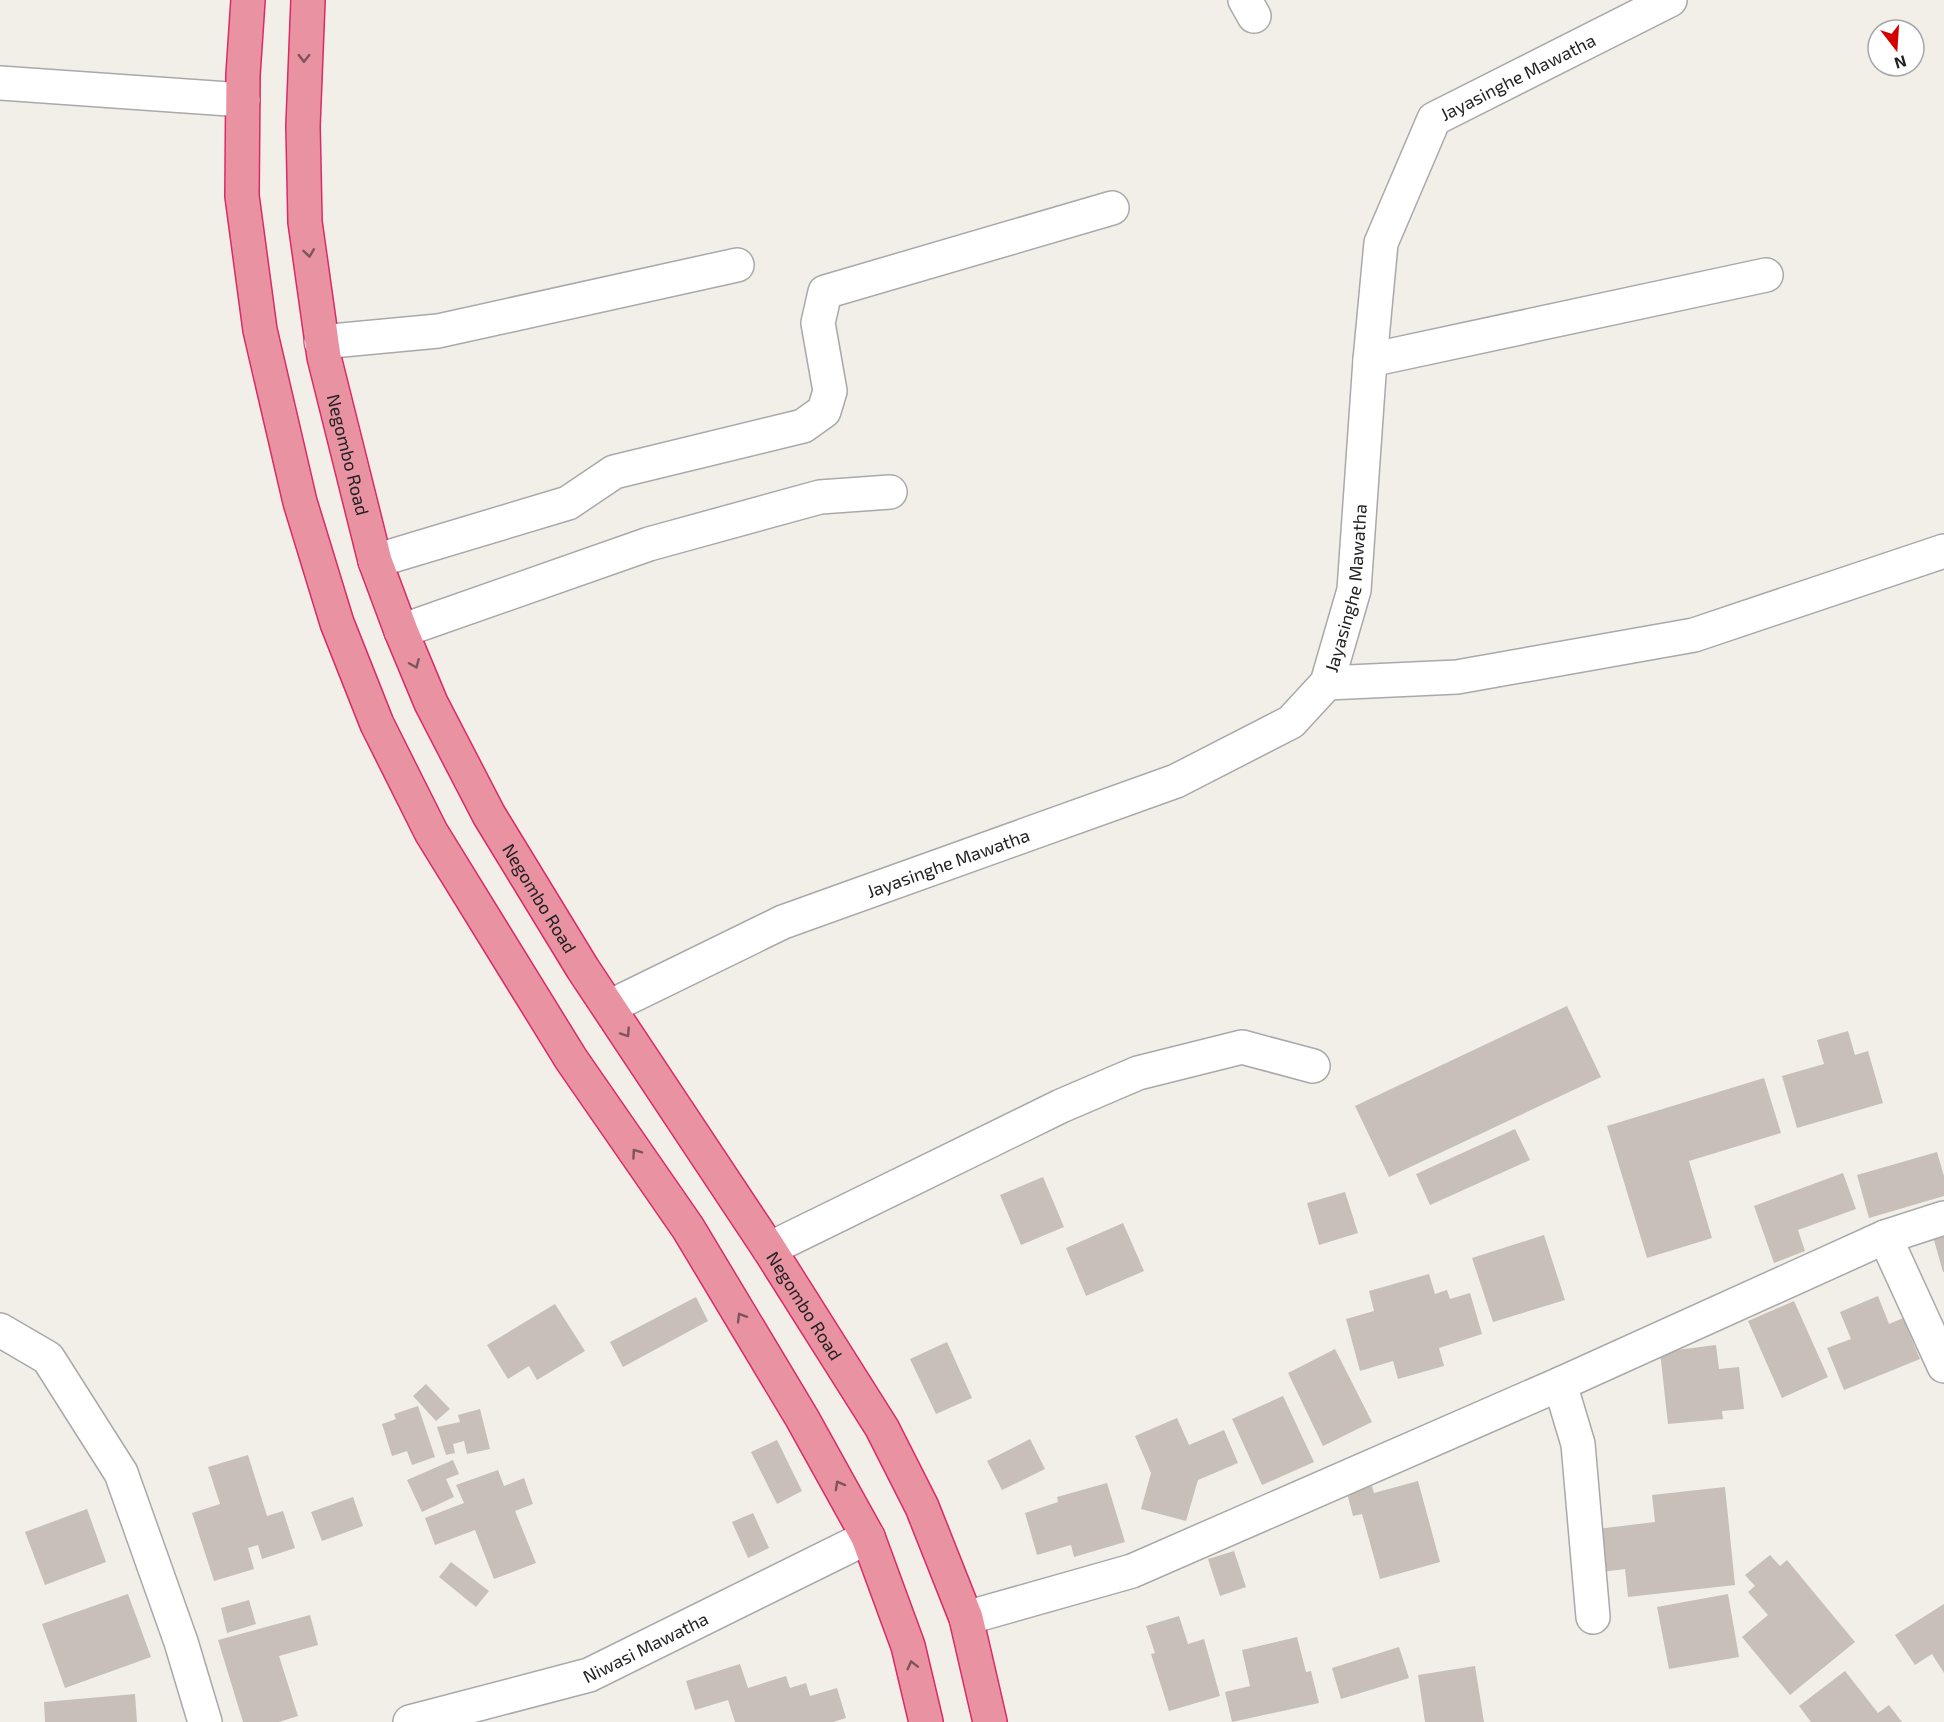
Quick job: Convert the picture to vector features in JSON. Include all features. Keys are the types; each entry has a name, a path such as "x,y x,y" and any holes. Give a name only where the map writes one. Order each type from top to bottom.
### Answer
{"highway":[{"path":"248,0 243,100 242,196 260,330 300,502 337,624 377,724 431,832 571,1059 688,1228 802,1418 868,1537 908,1647 926,1722"},
{"name":"Negombo Road","path":"308,0 304,81 305,222 321,342 348,461 375,561 401,631 431,703 489,815 609,1007 769,1249 882,1428 922,1507 966,1618 990,1722"}],"street":[{"name":"Jayasinghe Mawatha","path":"609,1007 783,922 1176,781 1291,722 1327,683 1354,590 1370,360 1381,243 1434,119 1670,0"},
{"path":"0,83 243,100"},
{"path":"375,561 568,503 614,472 803,426 824,411 830,390 818,322 825,292 1112,208"},
{"path":"321,342 438,332 737,264"},
{"path":"1370,360 1766,275"},
{"path":"401,631 649,544 820,497 890,492"},
{"path":"1327,683 1457,677 1694,634 1944,551"},
{"path":"769,1249 1061,1106 1138,1073 1242,1047 1313,1066"},
{"path":"966,1618 1131,1571 1560,1384 1885,1238 1944,1218"},
{"path":"1885,1238 1944,1366"},
{"path":"0,1330 48,1358 121,1473 181,1642 205,1722"},
{"path":"1560,1384 1578,1444 1593,1617"},
{"name":"Niwasi Mawatha","path":"410,1722 589,1675 868,1537"}],"building":[{"path":"1567,1006 1601,1077 1389,1177 1355,1106"},
{"path":"1848,1031 1855,1055 1868,1051 1883,1103 1797,1128 1782,1076 1824,1064 1817,1040"},
{"path":"1764,1078 1781,1133 1689,1161 1712,1238 1647,1258 1607,1126"},
{"path":"1515,1129 1530,1160 1430,1205 1416,1174"},
{"path":"1937,1152 1944,1176 1944,1196 1869,1218 1857,1175"},
{"path":"1843,1173 1856,1209 1798,1230 1805,1251 1774,1263 1754,1206"},
{"path":"1043,1177 1064,1227 1021,1245 1000,1195"},
{"path":"1345,1192 1358,1233 1319,1245 1307,1203"},
{"path":"1123,1223 1144,1271 1086,1296 1066,1248"},
{"path":"1944,1229 1944,1272 1943,1272 1932,1233"},
{"path":"1544,1235 1565,1300 1493,1322 1472,1258"},
{"path":"1429,1274 1435,1294 1447,1290 1450,1299 1470,1293 1482,1334 1439,1348 1444,1366 1398,1379 1393,1361 1360,1371 1346,1319 1374,1311 1369,1291"},
{"path":"1878,1296 1889,1324 1903,1318 1920,1359 1844,1390 1827,1348 1851,1339 1840,1312"},
{"path":"696,1297 708,1321 623,1367 610,1342"},
{"path":"1794,1301 1828,1377 1782,1398 1748,1321"},
{"path":"555,1304 585,1351 537,1380 529,1366 508,1379 487,1345"},
{"path":"947,1342 972,1398 936,1414 910,1359"},
{"path":"1716,1345 1719,1369 1739,1367 1744,1409 1722,1411 1723,1419 1668,1424 1660,1352"},
{"path":"1335,1349 1372,1422 1323,1446 1288,1373"},
{"path":"426,1384 450,1409 436,1421 413,1396"},
{"path":"1283,1396 1314,1462 1262,1485 1232,1419"},
{"path":"418,1406 435,1457 412,1465 407,1451 392,1456 382,1424 396,1419 394,1414"},
{"path":"480,1409 490,1449 467,1454 464,1441 453,1444 455,1453 446,1455 437,1427 460,1422 458,1415"},
{"path":"1177,1418 1189,1445 1224,1430 1238,1463 1198,1480 1186,1521 1141,1509 1151,1473 1135,1436"},
{"path":"1030,1439 1045,1469 1002,1490 987,1461"},
{"path":"777,1440 802,1491 777,1504 751,1452"},
{"path":"248,1455 267,1516 283,1511 295,1548 262,1559 258,1545 248,1548 254,1569 214,1581 192,1513 220,1504 208,1467"},
{"path":"453,1460 459,1474 446,1479 454,1497 422,1512 407,1480"},
{"path":"498,1470 504,1486 524,1478 533,1504 515,1511 536,1563 494,1579 475,1530 435,1545 425,1518 464,1503 456,1485"},
{"path":"1418,1481 1440,1562 1380,1579 1362,1514 1353,1516 1347,1493 1372,1486 1374,1493"},
{"path":"1107,1483 1125,1542 1074,1557 1071,1545 1037,1555 1025,1513 1058,1502 1057,1497"},
{"path":"1725,1487 1735,1585 1628,1597 1625,1569 1602,1572 1597,1529 1655,1522 1652,1495"},
{"path":"353,1497 363,1526 322,1541 311,1512"},
{"path":"87,1509 106,1562 45,1585 25,1532"},
{"path":"753,1513 769,1548 748,1558 732,1522"},
{"path":"1234,1551 1246,1587 1220,1596 1208,1559"},
{"path":"1770,1555 1780,1566 1787,1560 1855,1642 1790,1695 1742,1637 1768,1615 1748,1592 1755,1586 1745,1575"},
{"path":"451,1562 489,1591 476,1607 439,1577"},
{"path":"128,1594 151,1657 65,1688 42,1624"},
{"path":"1728,1594 1739,1657 1669,1669 1657,1607"},
{"path":"249,1600 256,1624 227,1633 221,1608"},
{"path":"1944,1604 1944,1673 1932,1654 1915,1665 1895,1635"},
{"path":"310,1615 318,1645 279,1656 298,1716 279,1722 243,1722 218,1640"},
{"path":"1179,1616 1188,1644 1204,1639 1220,1696 1169,1711 1151,1654 1155,1653 1146,1626"},
{"path":"1297,1637 1306,1672 1311,1671 1319,1703 1232,1722 1225,1692 1250,1686 1242,1650"},
{"path":"1399,1647 1409,1678 1341,1699 1332,1668"},
{"path":"740,1664 748,1688 786,1676 790,1688 806,1683 810,1696 837,1688 846,1718 833,1722 735,1722 728,1700 695,1710 686,1681"},
{"path":"1475,1666 1484,1722 1425,1722 1418,1675"},
{"path":"1845,1671 1878,1713 1889,1705 1902,1722 1811,1722 1799,1706"},
{"path":"135,1694 137,1722 45,1722 44,1702"}]}
